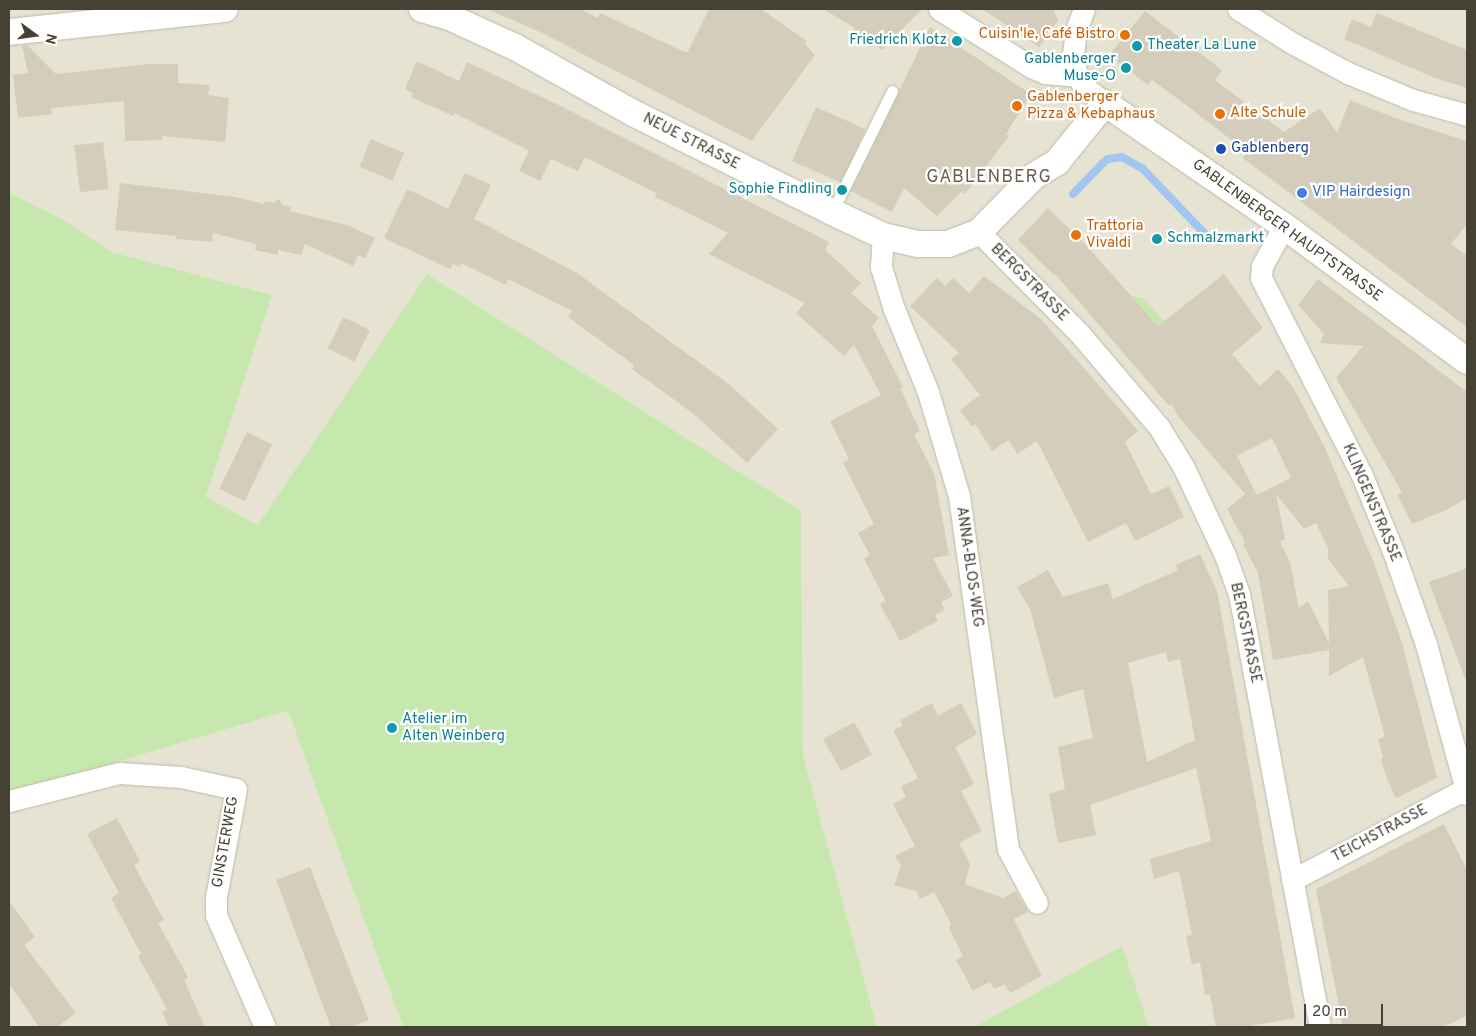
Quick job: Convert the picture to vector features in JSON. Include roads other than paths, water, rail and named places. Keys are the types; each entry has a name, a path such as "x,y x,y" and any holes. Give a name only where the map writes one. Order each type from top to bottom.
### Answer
{"street":[{"path":"9,32 225,9"},
{"name":"NEUE STRASSE","path":"422,9 447,16 515,47 636,114 832,212 883,236 918,244 948,244 979,232 1034,176 1057,162 1105,103"},
{"path":"939,9 1030,67 1045,73 1077,76"},
{"path":"1084,9 1076,30 1074,54 1077,76 1084,87 1105,103"},
{"path":"1238,9 1292,43 1348,74 1413,100 1467,115"},
{"name":"GABLENBERGER HAUPTSTRASSE","path":"1105,103 1284,226 1467,361"},
{"name":"KLINGENSTRASSE","path":"1284,226 1262,266 1261,278 1361,473 1393,551 1426,644 1466,790"},
{"name":"BERGSTRASSE","path":"979,232 1080,333 1159,427 1184,468 1225,555 1239,594 1320,1027"},
{"name":"ANNA-BLOS-WEG","path":"883,236 881,267 894,309 928,392 959,496 1008,849 1036,903"},
{"name":"GINSTERWEG","path":"9,801 119,773 181,777 236,789 216,897 216,915 265,1027"},
{"name":"TEICHSTRASSE","path":"1292,880 1466,790"}],"lane":[{"path":"832,212 892,91"}],"waterway":[{"path":"1073,194 1108,159 1122,157 1142,168 1206,235 1218,241"}],"place":[{"name":"Cuisin'le, Café Bistro","path":"1125,35"},
{"name":"Friedrich Klotz","path":"957,41"},
{"name":"Theater La Lune","path":"1137,46"},
{"name":"Gablenberger Muse-O","path":"1126,68"},
{"name":"Gablenberger Pizza & Kebaphaus","path":"1017,106"},
{"name":"Alte Schule","path":"1220,114"},
{"name":"Gablenberg","path":"1221,149"},
{"name":"Sophie Findling","path":"842,190"},
{"name":"VIP Hairdesign","path":"1302,193"},
{"name":"Trattoria Vivaldi","path":"1076,235"},
{"name":"Schmalzmarkt","path":"1157,239"},
{"name":"Atelier im Alten Weinberg","path":"392,728"}],"district":[{"name":"GABLENBERG","path":"989,178"}]}
